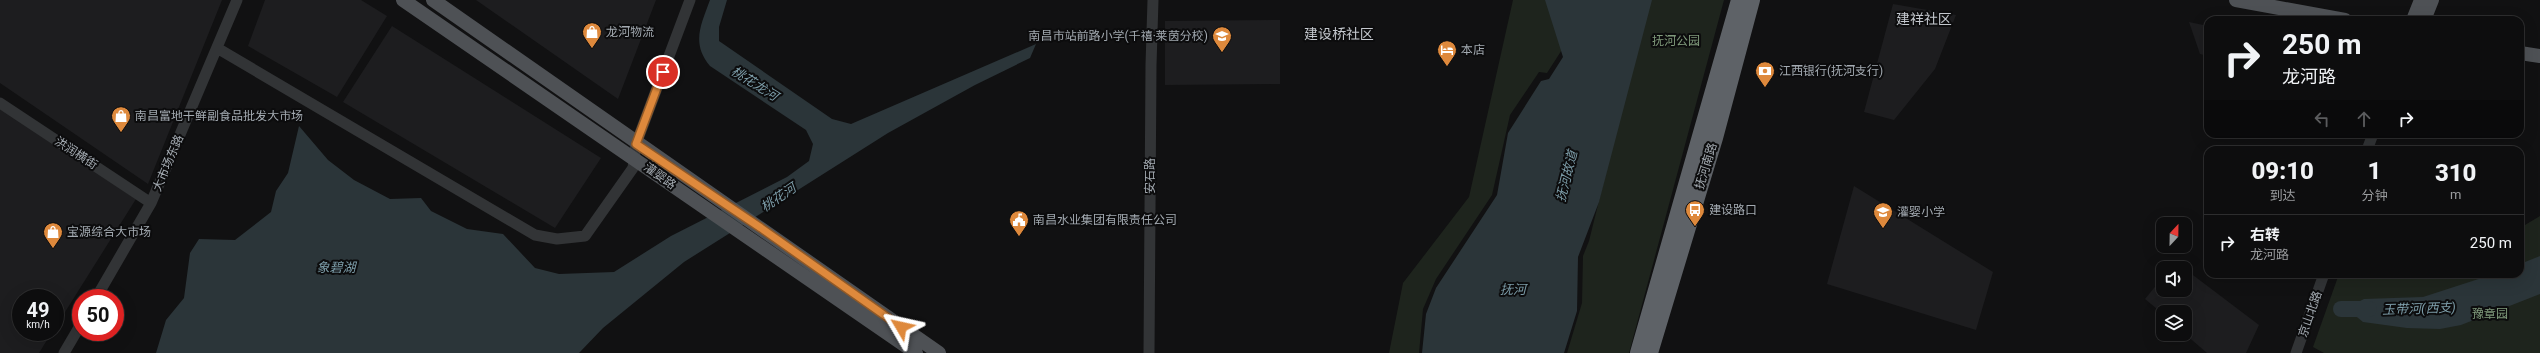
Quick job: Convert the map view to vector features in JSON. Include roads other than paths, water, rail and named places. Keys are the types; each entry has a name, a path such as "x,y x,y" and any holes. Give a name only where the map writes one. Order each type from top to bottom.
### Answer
{"highway":[{"name":"抚河南路","path":"1638,353 1739,0"},
{"name":"抚河南路","path":"1650,353 1715,138 1752,0"}],"main road":[{"name":"灌婴路","path":"403,0 916,353"},
{"name":"灌婴路","path":"433,0 636,144 761,228 939,353"},
{"path":"2236,0 2323,16"},
{"path":"2415,16 2421,0"},
{"path":"2426,16 2432,0"},
{"path":"2524,54 2540,56"}],"street":[{"name":"大市场东路","path":"101,289 151,203 237,0"},
{"path":"217,48 535,236 557,239 585,236 633,168 633,158 636,144 690,0"},
{"name":"安石路","path":"1148,353 1153,0"},
{"name":"洪润横街","path":"0,103 151,203"},
{"name":"京山北路","path":"2296,353 2323,278"},
{"path":"64,353 72,339"}],"water":[{"name":"象碧湖","path":"710,0 727,0 719,27 719,41 832,119 851,124 1036,44 1030,58 975,85 888,133 684,262 603,328 579,353 156,353 166,320 184,298 190,253 199,239 235,240 271,212 276,191 288,173 299,126 328,160 354,180 390,199 421,198 431,211 467,229 503,234 535,268 559,274 614,272 671,236 787,177 809,161 813,144 806,130 710,66 704,58 699,42 701,26"},
{"name":"抚河","path":"1545,0 1652,0 1599,202 1578,257 1577,311 1564,353 1422,353 1426,314 1436,288 1497,195 1508,133 1541,81 1549,79 1563,57"},
{"path":"2540,256 2540,294 2461,325 2440,329 2407,328 2363,322 2346,308 2364,299 2423,297 2482,278 2524,278 2524,262"}],"waterway":[{"name":"玉带河(西支)","path":"2341,309 2369,309"}],"place":[{"name":"龙河物流","path":"592,49"},
{"name":"南昌市站前路小学(千禧·莱茵分校)","path":"1222,53"},
{"name":"本店","path":"1447,67"},
{"name":"江西银行(抚河支行)","path":"1765,88"},
{"name":"南昌富地干鲜副食品批发大市场","path":"121,133"},
{"name":"建设路口","path":"1695,227"},
{"name":"灌婴小学","path":"1883,229"},
{"name":"南昌水业集团有限责任公司","path":"1019,237"},
{"name":"宝源综合大市场","path":"53,249"}],"district":[{"name":"建祥社区","path":"1924,19"},
{"name":"建设桥社区","path":"1339,34"}],"park label":[{"name":"抚河公园","path":"1676,41"},
{"name":"豫章园","path":"2490,314"}],"water label":[{"name":"桃花龙河","path":"755,83"},
{"name":"抚河故道","path":"1566,176"},
{"name":"桃花河","path":"778,197"}]}
